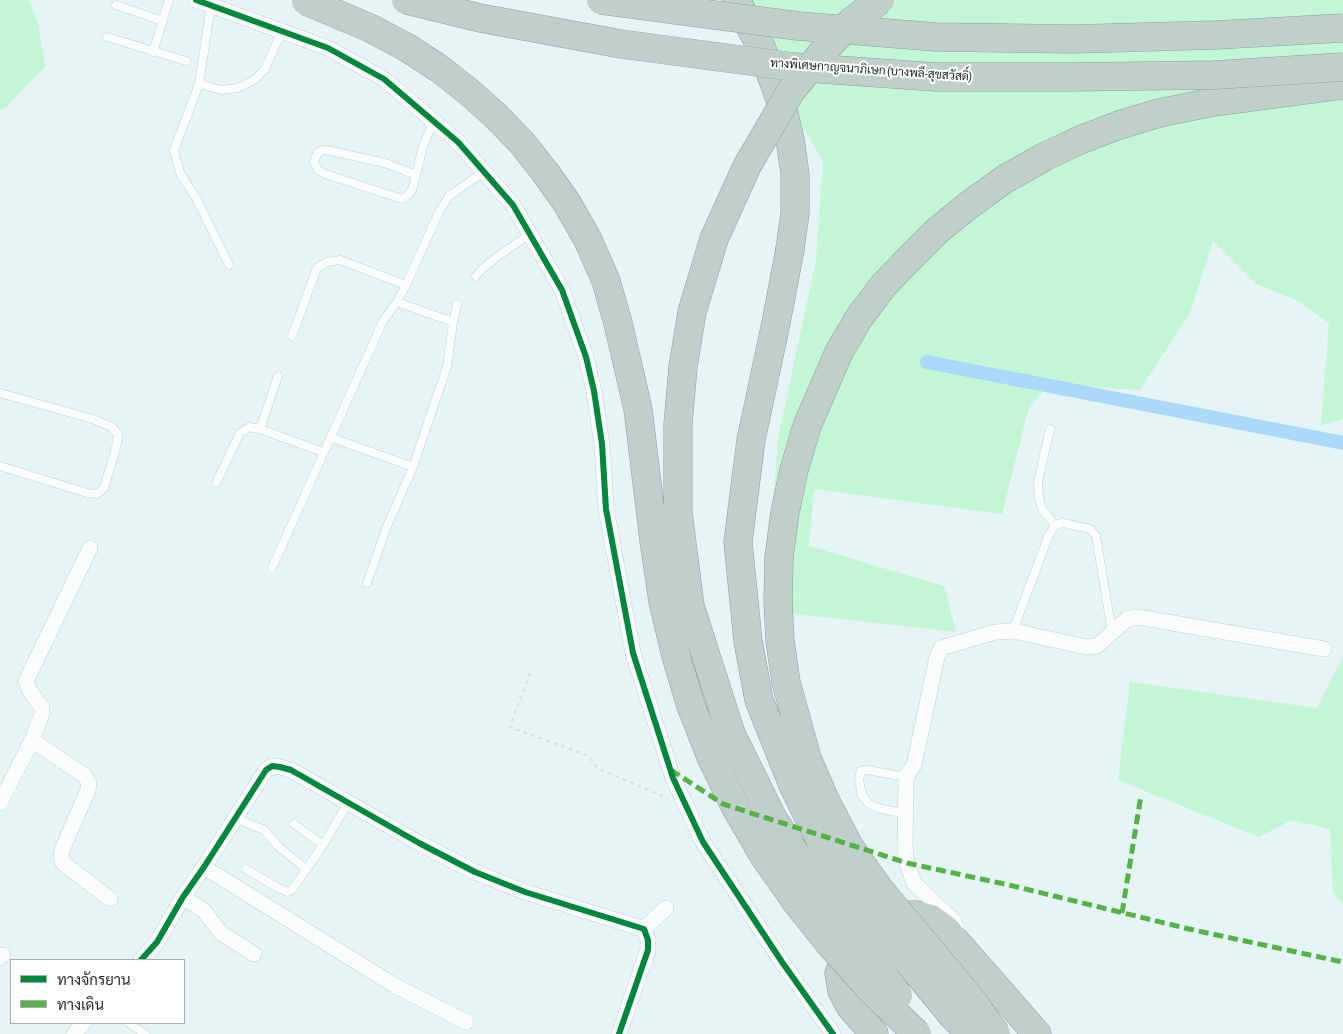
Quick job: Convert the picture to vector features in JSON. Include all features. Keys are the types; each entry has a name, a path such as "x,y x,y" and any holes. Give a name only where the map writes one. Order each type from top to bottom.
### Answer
{"highway":[{"path":"301,0 370,28 406,47 440,69 476,98 522,143 567,204 588,240 606,281 618,323 638,409 663,602 691,706 710,757 736,808 764,856 796,903 870,989 917,1034"},
{"name":"ทางพิเศษกาญจนาภิเษก (บางพลี-สุขสวัสดิ์)","path":"406,0 480,18 621,44 794,67 936,77 1070,77 1214,75 1343,67"},
{"path":"601,0 798,26 936,37 1083,38 1216,35 1343,28"},
{"path":"736,0 761,46 781,102 790,139 795,174 795,213 790,249 751,440 738,542 748,642 759,700 793,785 824,848 866,910 951,1014 970,1034"},
{"path":"880,0 852,21 822,53 792,91 747,166 714,239 692,312 683,368 678,424 678,512 690,606 731,734 772,817 817,888 927,1034"},
{"path":"996,1034 967,994 880,890 849,846 824,800 807,758 786,682 780,640 778,601 779,557 784,512 807,426 839,352 860,318 884,286 937,232 1005,179 1080,140 1119,125 1159,113 1213,102 1343,85"},
{"path":"874,1034 850,1006 842,991 839,973 844,963 909,915 930,919 946,930 1037,1034"}],"street":[{"path":"196,0 328,48 384,79 458,142 513,205 562,290 586,357 594,391 602,444 606,509 633,653 673,778 709,850 782,962 833,1034"},
{"path":"0,803 32,740 42,714 42,708 26,682 90,548"},
{"path":"967,954 954,921 914,883 907,863 906,778 914,765 937,657 941,648 995,632 1013,631 1087,647 1097,646 1127,619 1138,618 1324,649"},
{"path":"32,740 85,776 89,783 88,790 62,850 61,857 63,863 110,899"},
{"path":"142,959 157,942 183,897 204,868 266,770 272,766 291,770 475,872 525,892 644,929"},
{"path":"204,868 392,984 466,1022"},
{"path":"183,897 204,911 221,933 254,954"},
{"path":"644,929 666,908"},
{"path":"619,1034 648,950 648,940 644,929"}],"lane":[{"path":"153,52 169,0"},
{"path":"116,5 163,21"},
{"path":"211,6 199,84 174,150 180,173 196,198 229,264"},
{"path":"199,84 221,90 238,88 254,80 264,69 282,31"},
{"path":"106,37 186,61"},
{"path":"416,175 385,164 331,151 318,152 314,162 318,170 325,174 402,198 407,196 412,190 416,175 423,146 434,121"},
{"path":"272,568 383,321 397,302 406,285 439,212 449,196 484,172"},
{"path":"476,276 482,268 530,234"},
{"path":"292,336 317,268 327,262 340,260 406,285"},
{"path":"397,302 453,322"},
{"path":"367,583 386,526 413,467 447,367 453,322 458,304"},
{"path":"260,429 278,376"},
{"path":"0,392 93,419 112,426 118,435 104,488 97,494 86,494 0,466"},
{"path":"216,483 240,433 249,427 260,429 323,452"},
{"path":"1050,429 1038,482 1042,509 1055,525"},
{"path":"330,437 413,467"},
{"path":"1013,631 1048,537 1055,525 1063,523 1090,529 1096,536 1112,632"},
{"path":"906,778 867,770 861,771 859,779 862,795 869,804 878,808 906,814"},
{"path":"246,869 278,888 288,892 292,890 323,845 348,803"},
{"path":"236,818 264,830 279,846 306,869"},
{"path":"294,824 323,845"},
{"path":"130,1024 145,1034"}],"path":[{"path":"530,673 510,727 589,756 597,768 687,807"}],"green space":[{"path":"0,0 29,0 38,22 45,66 5,108 0,110"},
{"path":"750,0 1343,0 1343,419 1321,425 1329,323 1296,300 1256,284 1213,241 1190,313 1140,390 1049,385 1029,407 1002,514 814,489 809,546 944,586 956,632 779,612 773,504 778,439 816,260 823,162 787,98"},
{"path":"1343,656 1343,904 1333,892 1330,829 1292,820 1259,837 1118,780 1130,682 1317,708"}],"waterway":[{"path":"927,362 1343,443"}],"marked path":[{"path":"671,770 723,804 907,863 1009,885 1189,929 1343,962"},
{"path":"1122,913 1141,795"}],"cycle path":[{"path":"196,0 328,48 384,79 458,142 513,205 562,290 586,357 594,391 602,444 606,509 633,653 673,778 703,842 782,962 833,1034"},
{"path":"142,959 157,942 183,897 266,770 272,766 280,767 291,770 419,843 475,872 525,892 644,929 648,940 648,950 619,1034"}]}
